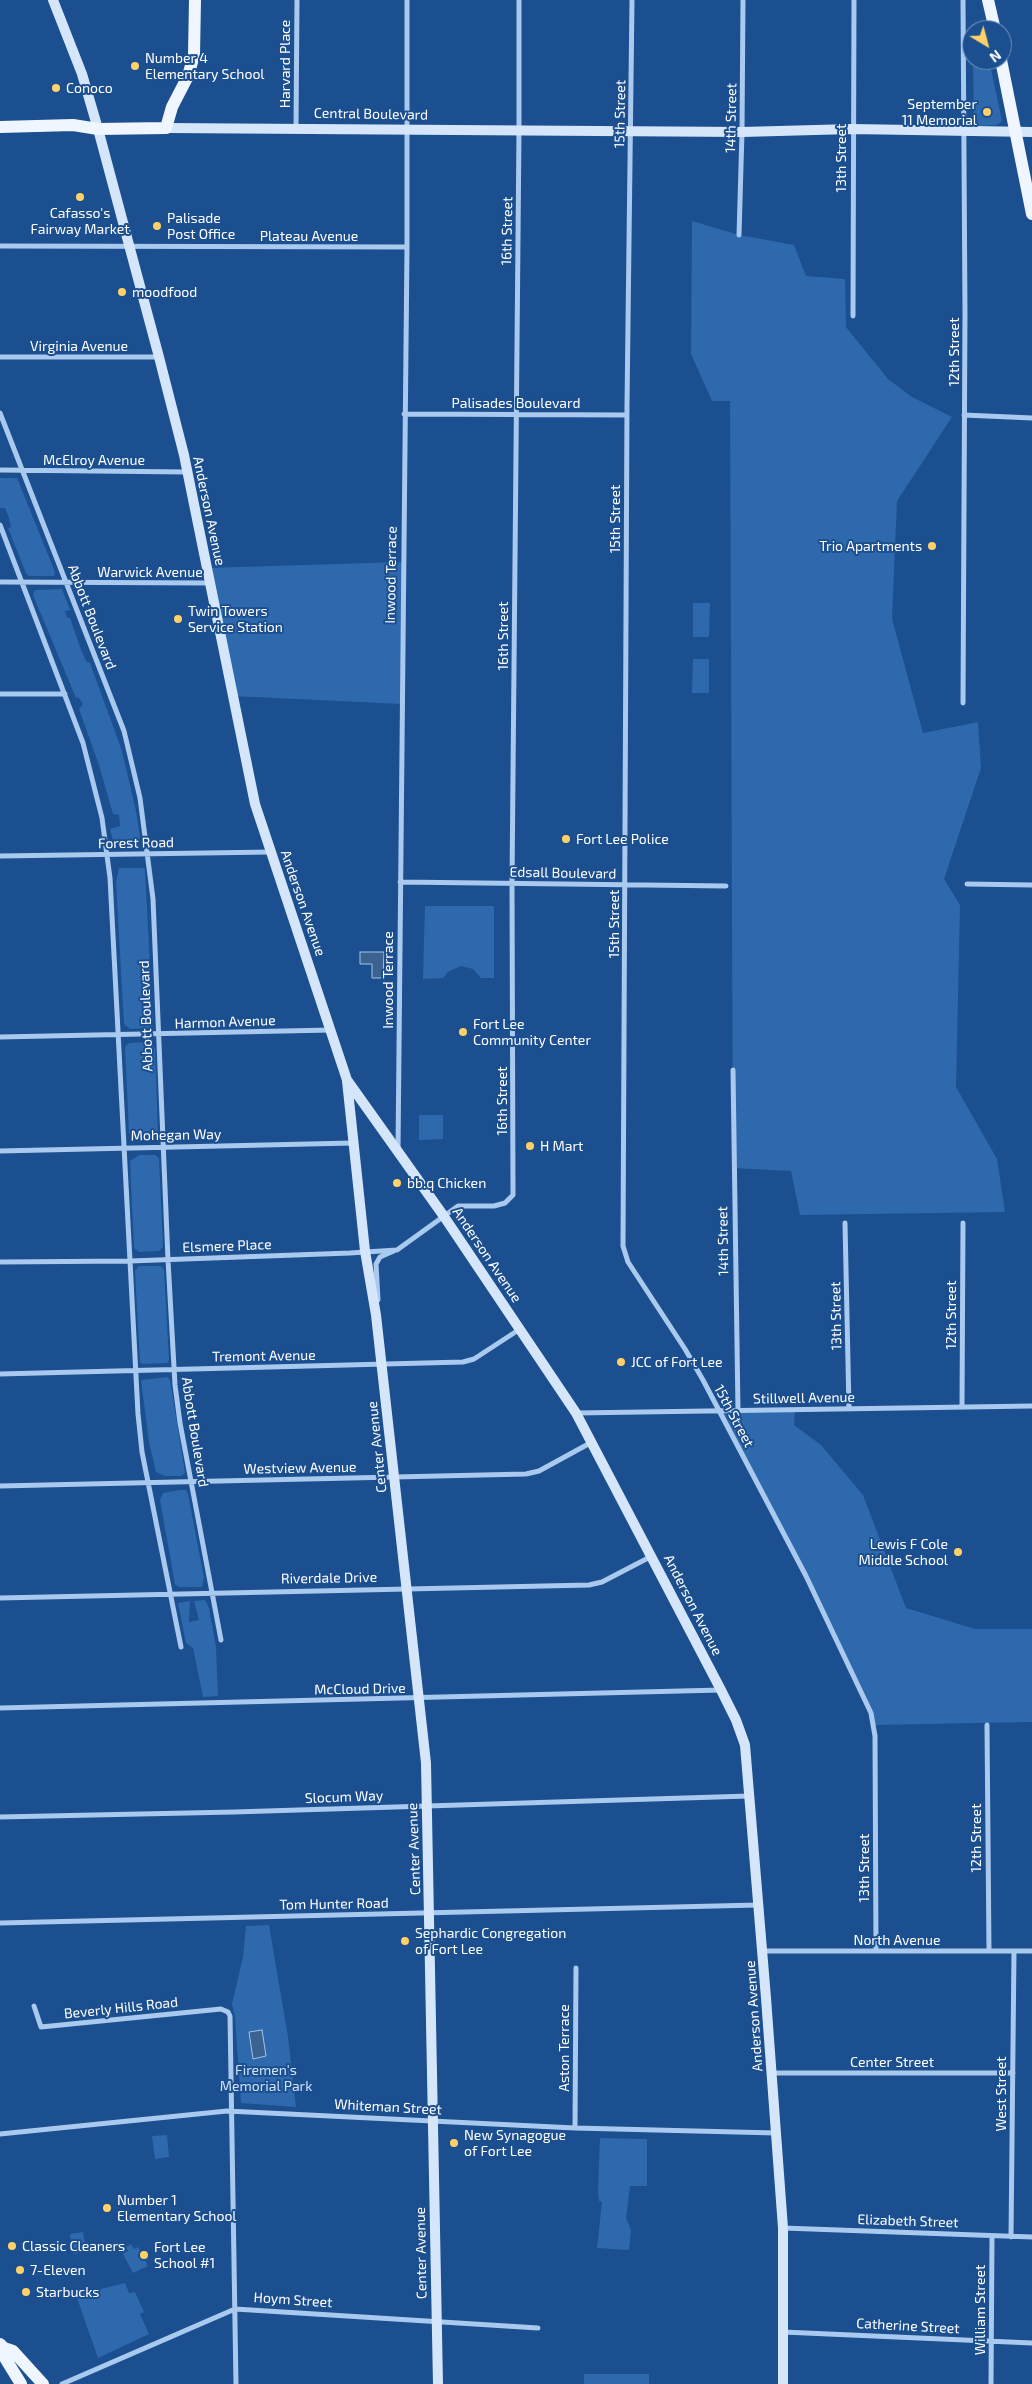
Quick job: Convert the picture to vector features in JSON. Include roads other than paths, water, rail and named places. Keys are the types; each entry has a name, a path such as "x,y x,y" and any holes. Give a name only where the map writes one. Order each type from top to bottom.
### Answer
{"main road":[{"name":"Anderson Avenue","path":"53,0 82,74 159,357 187,472 255,804 347,1080 443,1215 576,1414 721,1690 736,1720 745,1745 763,1951 783,2228 783,2384"},
{"path":"166,128 172,108 188,76 194,55 195,0"},
{"path":"988,0 992,20"},
{"path":"1003,70 1032,214"},
{"name":"Central Boulevard","path":"0,128 79,126 98,129 296,128 631,132 742,132 852,129 1032,132"},
{"name":"Center Avenue","path":"347,1080 365,1251 376,1315 382,1366 426,1763 438,2384"},
{"path":"2,2346 4,2358 21,2384"},
{"path":"2,2346 14,2351 43,2384"}],"street":[{"name":"Harvard Place","path":"296,128 297,0"},
{"name":"Inwood Terrace","path":"398,1150 407,247 407,0"},
{"name":"16th Street","path":"443,1215 458,1206 494,1206 505,1203 513,1195 512,883 520,131 519,0"},
{"name":"15th Street","path":"632,0 627,415 623,1246 628,1262 685,1348 806,1576 870,1713 875,1736 875,1785"},
{"name":"14th Street","path":"739,235 743,0"},
{"name":"13th Street","path":"853,316 852,129 854,0"},
{"name":"12th Street","path":"962,0 964,131 963,703"},
{"name":"Plateau Avenue","path":"0,246 407,247"},
{"name":"Virginia Avenue","path":"0,357 159,357"},
{"name":"Abbott Boulevard","path":"0,413 124,731 140,798 149,854 174,1368 180,1423 220,1640"},
{"name":"Palisades Boulevard","path":"404,414 627,415"},
{"path":"964,415 1032,418"},
{"name":"McElroy Avenue","path":"0,470 187,472"},
{"name":"Abbott Boulevard","path":"0,525 65,694 93,773 101,811 107,854 138,1414 149,1482 181,1647"},
{"name":"Warwick Avenue","path":"0,582 210,583"},
{"path":"0,694 65,694"},
{"name":"Forest Road","path":"0,856 272,852"},
{"name":"Edsall Boulevard","path":"400,882 726,886"},
{"path":"967,884 1032,885"},
{"name":"Harmon Avenue","path":"0,1037 118,1034 158,1036 331,1030"},
{"name":"14th Street","path":"732,1070 738,1411"},
{"name":"Mohegan Way","path":"0,1151 353,1143"},
{"path":"397,1250 443,1215"},
{"name":"12th Street","path":"962,1407 963,1222"},
{"name":"13th Street","path":"845,1223 849,1409"},
{"name":"Elsmere Place","path":"0,1262 168,1260 397,1250"},
{"name":"Center Avenue","path":"376,1315 376,1264 380,1257 397,1250"},
{"name":"Tremont Avenue","path":"0,1374 174,1368 382,1366 463,1362 474,1359 520,1329"},
{"name":"Stillwell Avenue","path":"576,1414 1032,1406"},
{"name":"Westview Avenue","path":"0,1486 526,1474 539,1471 592,1442"},
{"name":"Riverdale Drive","path":"0,1598 589,1585 602,1582 652,1556"},
{"name":"McCloud Drive","path":"0,1708 721,1690"},
{"name":"12th Street","path":"987,1725 988,1951"},
{"name":"13th Street","path":"875,1785 876,1951"},
{"name":"Slocum Way","path":"0,1816 226,1812 749,1796"},
{"name":"Tom Hunter Road","path":"0,1923 758,1905"},
{"name":"North Avenue","path":"763,1951 1032,1951"},
{"name":"West Street","path":"1011,2237 1014,1951"},
{"name":"Aston Terrace","path":"575,2128 576,1968"},
{"name":"Beverly Hills Road","path":"34,2006 41,2027 225,2009 230,2016 232,2111"},
{"name":"Center Street","path":"772,2073 1013,2073"},
{"path":"232,2111 236,2384"},
{"name":"Whiteman Street","path":"0,2134 232,2111 575,2128 776,2133"},
{"name":"Elizabeth Street","path":"783,2228 1032,2237"},
{"name":"William Street","path":"991,2384 992,2236"},
{"name":"Hoym Street","path":"62,2384 235,2309 436,2320 538,2328"},
{"name":"Catherine Street","path":"783,2332 1032,2344"}],"place":[{"name":"Number 4 Elementary School","path":"135,66"},
{"name":"Conoco","path":"56,88"},
{"name":"September 11 Memorial","path":"987,112"},
{"name":"Cafasso's Fairway Market","path":"80,197"},
{"name":"Palisade Post Office","path":"157,226"},
{"name":"moodfood","path":"122,292"},
{"name":"Trio Apartments","path":"932,546"},
{"name":"Twin Towers Service Station","path":"178,619"},
{"name":"Fort Lee Police","path":"566,839"},
{"name":"Fort Lee Community Center","path":"463,1032"},
{"name":"H Mart","path":"530,1146"},
{"name":"bb.q Chicken","path":"397,1183"},
{"name":"JCC of Fort Lee","path":"621,1362"},
{"name":"Lewis F Cole Middle School","path":"958,1552"},
{"name":"Sephardic Congregation of Fort Lee","path":"405,1941"},
{"name":"New Synagogue of Fort Lee","path":"454,2143"},
{"name":"Number 1 Elementary School","path":"107,2208"},
{"name":"Classic Cleaners","path":"12,2246"},
{"name":"Fort Lee School #1","path":"144,2255"},
{"name":"7-Eleven","path":"20,2270"},
{"name":"Starbucks","path":"26,2292"}],"park label":[{"name":"Firemen's Memorial Park","path":"266,2078"}]}
